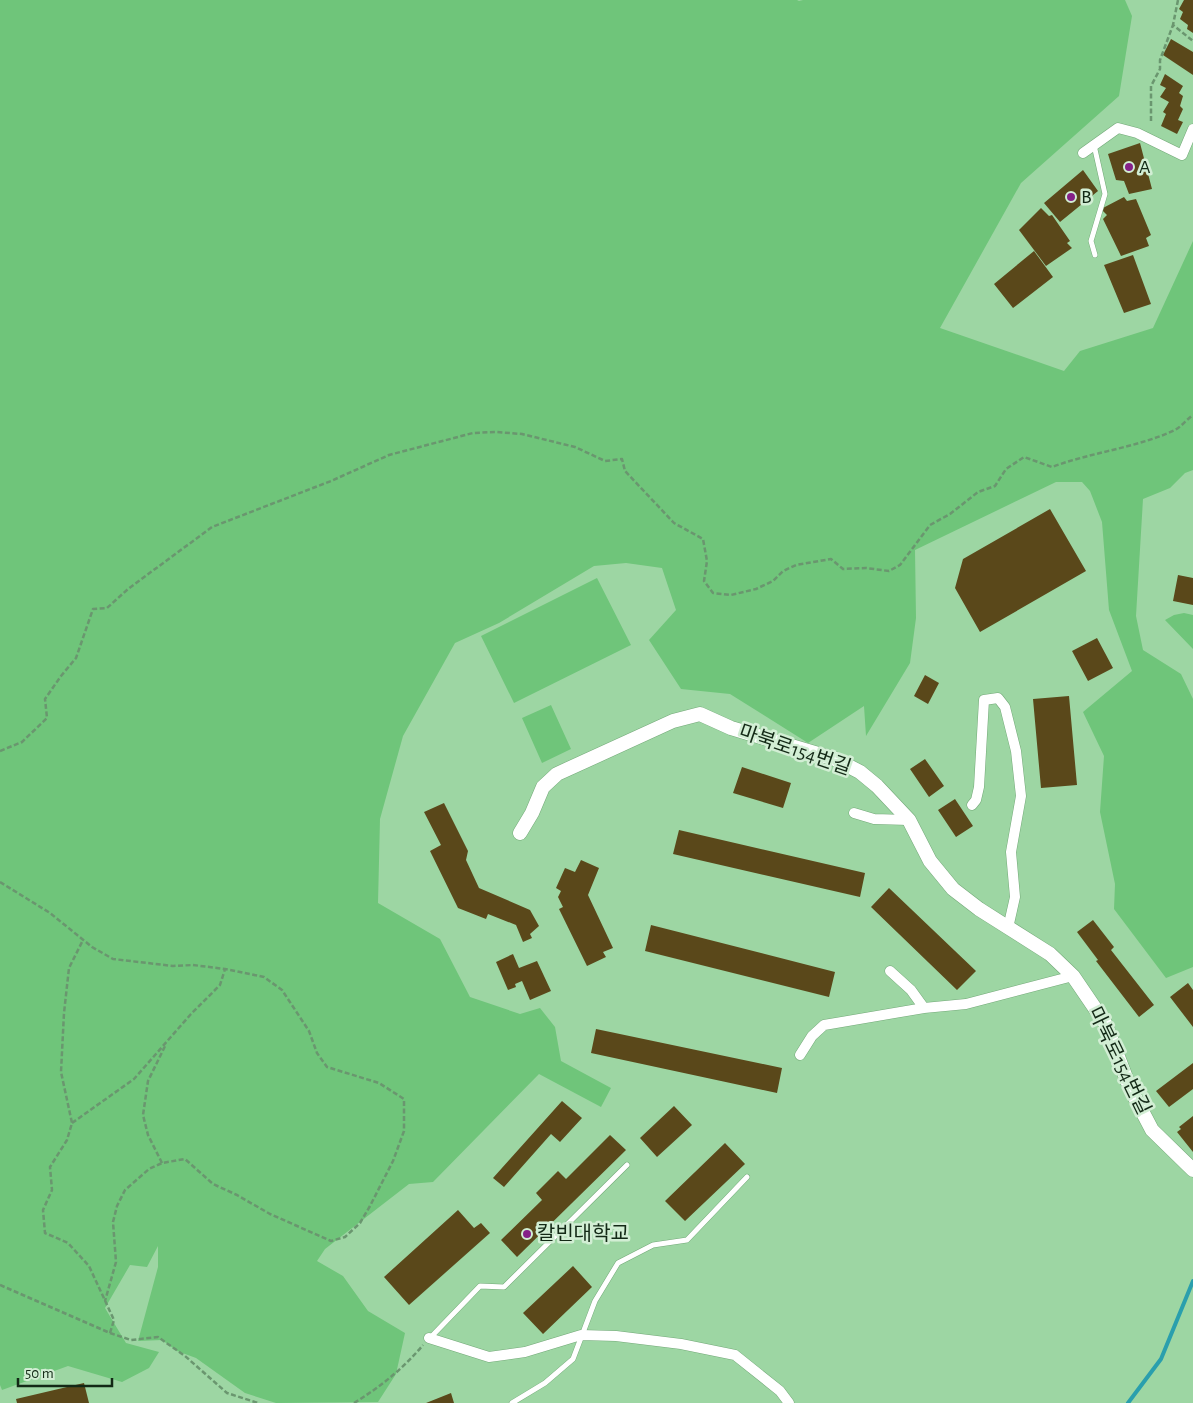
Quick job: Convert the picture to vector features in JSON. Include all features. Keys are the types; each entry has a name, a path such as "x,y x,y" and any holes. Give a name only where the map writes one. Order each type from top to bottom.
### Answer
{"street":[{"path":"1083,153 1118,128 1137,133 1182,155 1193,129"},
{"path":"972,805 976,800 979,787 984,700 998,698 1005,707 1016,751 1021,796 1011,852 1015,897 1008,928"},
{"name":"마북로154번길","path":"520,834 532,813 543,787 557,774 673,721 700,714 731,728 835,759 860,772 877,786 909,820 930,861 953,888 979,909 1050,954 1073,976 1105,1023 1130,1088 1152,1130 1193,1170"},
{"path":"854,814 874,819 909,820"},
{"path":"890,971 911,990 924,1008"},
{"path":"800,1055 812,1036 824,1025 924,1008 966,1004 1073,976"},
{"path":"429,1338 490,1357 525,1352 581,1335 616,1336 681,1344 735,1355 780,1391 789,1403"}],"lane":[{"path":"1094,144 1106,194 1091,241 1095,255"},
{"path":"429,1338 480,1286 504,1287 627,1165"},
{"path":"512,1403 545,1383 574,1359 581,1335 595,1301 618,1263 653,1244 687,1240 747,1177"}],"path":[{"path":"1151,121 1150,86 1160,69 1160,60 1173,25 1178,0"},
{"path":"1173,25 1193,41"},
{"path":"0,752 22,742 47,718 45,699 76,658 94,609 107,608 128,589 212,527 331,481 389,455 473,433 496,432 522,434 574,447 605,461 622,459 625,471 674,523 703,539 707,561 704,581 713,593 731,595 756,589 773,581 783,570 796,565 821,561 830,560 843,569 866,568 889,571 900,565 930,525 950,514 978,492 995,486 1006,469 1024,457 1052,467 1068,461 1142,443 1178,429 1193,415"},
{"path":"0,882 50,913 92,947 112,959 173,966 194,965 225,968 264,977 282,990 309,1031 317,1053 327,1067 379,1083 404,1099 404,1131 393,1161 370,1206 360,1223 345,1237 331,1241 270,1214 238,1195 213,1184 185,1159 162,1163 149,1169 124,1190 117,1206 113,1222 116,1262 105,1301"},
{"path":"83,940 69,968 64,1013 61,1072 72,1122 67,1140 50,1166 52,1190 43,1210 45,1234 68,1243 89,1266 114,1320 110,1333"},
{"path":"72,1122 134,1079 191,1014 220,985 225,968"},
{"path":"162,1163 148,1135 143,1115 148,1080 168,1041"},
{"path":"0,1285 110,1333 131,1340 158,1337 185,1356 227,1393 258,1403"},
{"path":"354,1403 379,1387 410,1362 429,1338"}],"green space":[{"path":"0,0 1125,0 1132,16 1119,96 1021,183 940,328 1064,371 1080,351 1153,328 1193,241 1193,470 1185,473 1170,488 1143,499 1136,616 1143,650 1181,674 1193,699 1193,967 1166,978 1114,909 1115,884 1100,812 1104,756 1083,712 1132,671 1109,610 1102,522 1090,491 1082,482 1056,482 915,550 916,618 910,663 866,736 864,706 808,743 730,694 681,689 649,640 676,610 662,568 626,563 594,566 499,623 455,643 403,736 380,819 378,903 440,939 470,997 520,1014 540,1008 555,1027 561,1061 611,1088 601,1107 539,1074 433,1182 409,1184 325,1249 317,1261 343,1276 368,1311 405,1333 396,1374 378,1402 276,1403 245,1393 196,1358 177,1351 162,1340 138,1341 158,1267 158,1246 147,1267 130,1265 105,1308 126,1343 159,1352 149,1368 122,1382 68,1366 2,1390 0,1385"},
{"path":"597,578 631,645 514,703 481,636"},
{"path":"1184,613 1193,615 1193,649 1165,620 1174,615"},
{"path":"551,705 571,749 542,763 522,718"}],"building":[{"path":"1184,0 1193,0 1193,33 1187,29 1188,25 1180,19 1183,12 1179,9"},
{"path":"1171,39 1193,52 1193,75 1163,55"},
{"path":"1165,74 1183,86 1179,93 1183,96 1180,106 1183,109 1178,120 1183,122 1177,134 1161,126 1166,114 1163,112 1169,102 1160,97 1166,88 1160,85"},
{"name":"A","path":"1140,143 1152,189 1129,194 1124,181 1116,180 1108,154"},
{"name":"B","path":"1083,170 1098,191 1060,222 1044,203"},
{"path":"1124,197 1127,201 1136,199 1151,235 1146,238 1149,246 1121,256 1103,219 1107,215 1101,209"},
{"path":"1041,208 1049,216 1052,215 1070,241 1067,243 1072,248 1046,266 1019,230"},
{"path":"1034,251 1053,277 1013,308 994,284"},
{"path":"1133,255 1151,304 1124,313 1104,265"},
{"path":"1050,509 1086,571 980,632 955,588 963,559"},
{"path":"1178,575 1193,578 1193,605 1173,601"},
{"path":"1097,638 1113,668 1088,681 1072,651"},
{"path":"925,675 939,683 928,704 914,696"},
{"path":"1069,696 1077,785 1041,788 1033,699"},
{"path":"925,759 944,786 929,797 910,769"},
{"path":"742,767 791,783 783,808 733,793"},
{"path":"955,799 973,826 956,837 938,810"},
{"path":"444,803 468,851 466,860 479,888 530,910 539,926 530,934 532,938 523,942 516,925 488,914 486,919 458,908 430,851 441,845 424,812"},
{"path":"679,830 865,873 860,897 673,854"},
{"path":"581,860 599,868 588,895 613,948 603,952 606,957 587,966 559,909 563,907 558,897 561,891 556,888 565,868 575,872"},
{"path":"889,888 976,971 957,990 871,907"},
{"path":"1093,920 1114,947 1111,950 1154,1005 1139,1017 1096,961 1098,960 1077,932"},
{"path":"651,925 835,972 829,997 645,951"},
{"path":"513,954 519,968 537,961 551,991 530,1000 522,981 515,984 516,987 508,990 496,962"},
{"path":"1188,983 1193,990 1193,1027 1170,997"},
{"path":"596,1029 782,1068 777,1093 591,1053"},
{"path":"1193,1063 1193,1089 1169,1107 1156,1091"},
{"path":"562,1101 582,1118 560,1142 551,1134 504,1187 493,1178"},
{"path":"674,1106 692,1125 657,1157 640,1138"},
{"path":"1193,1116 1193,1152 1177,1132 1181,1129 1179,1127"},
{"path":"610,1135 626,1150 517,1257 501,1240 542,1200 536,1193 558,1171 566,1179"},
{"path":"725,1143 745,1164 685,1221 665,1201"},
{"path":"458,1210 474,1228 481,1223 490,1233 409,1305 384,1277"},
{"path":"573,1266 592,1287 543,1334 523,1313"},
{"path":"84,1383 89,1403 17,1403 16,1399"},
{"path":"451,1393 454,1403 426,1403"}],"waterway":[{"path":"1128,1403 1161,1359 1193,1281"}],"place":[{"name":"A","path":"1129,167"},
{"name":"B","path":"1071,197"},
{"name":"칼빈대학교","path":"527,1234"}]}
